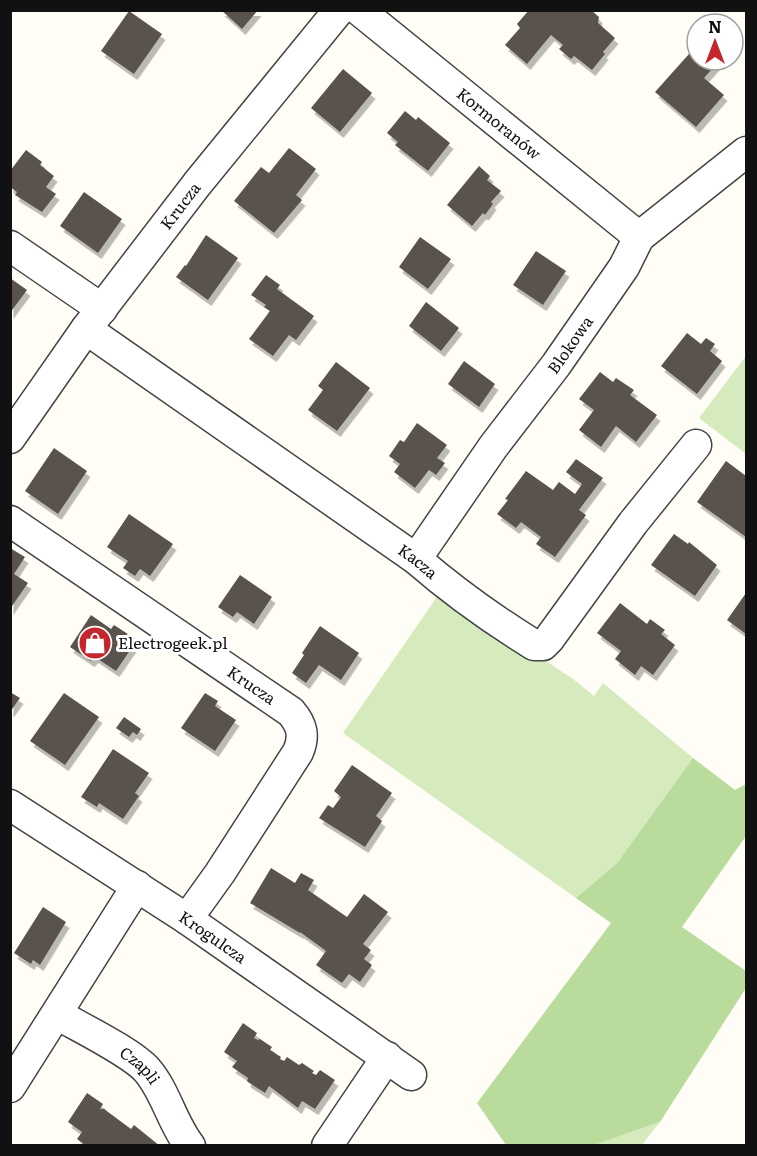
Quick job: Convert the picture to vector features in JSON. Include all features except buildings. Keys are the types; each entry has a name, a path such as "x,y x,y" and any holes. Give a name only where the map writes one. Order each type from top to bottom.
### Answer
{"street":[{"name":"Krucza","path":"10,438 94,319 197,184 339,10"},
{"name":"Kormoranów","path":"359,10 639,237"},
{"name":"Blokowa","path":"416,559 493,447 556,365 624,267 639,237 747,152"},
{"name":"Kacza","path":"10,246 94,319 416,559 484,614 534,645 543,645 549,639 633,523 696,445"},
{"name":"Krucza","path":"10,521 291,712 299,722 302,742 298,752 220,873 187,919"},
{"name":"Krogulcza","path":"10,805 187,919 411,1075"},
{"path":"10,1088 137,886"},
{"name":"Czapli","path":"57,1014 125,1053 147,1069 182,1136 190,1146"},
{"path":"327,1146 387,1058"}],"green space":[{"path":"746,356 746,454 699,418"},
{"path":"441,591 573,679 594,696 603,683 693,758 617,863 576,898 343,733"},
{"path":"693,758 735,790 746,784 746,836 682,927 746,971 746,988 660,1122 594,1145 506,1145 477,1103 611,923 576,898 617,863"},
{"path":"660,1122 642,1145 594,1145"}],"place":[{"name":"Electrogeek.pl","path":"95,643"}]}
